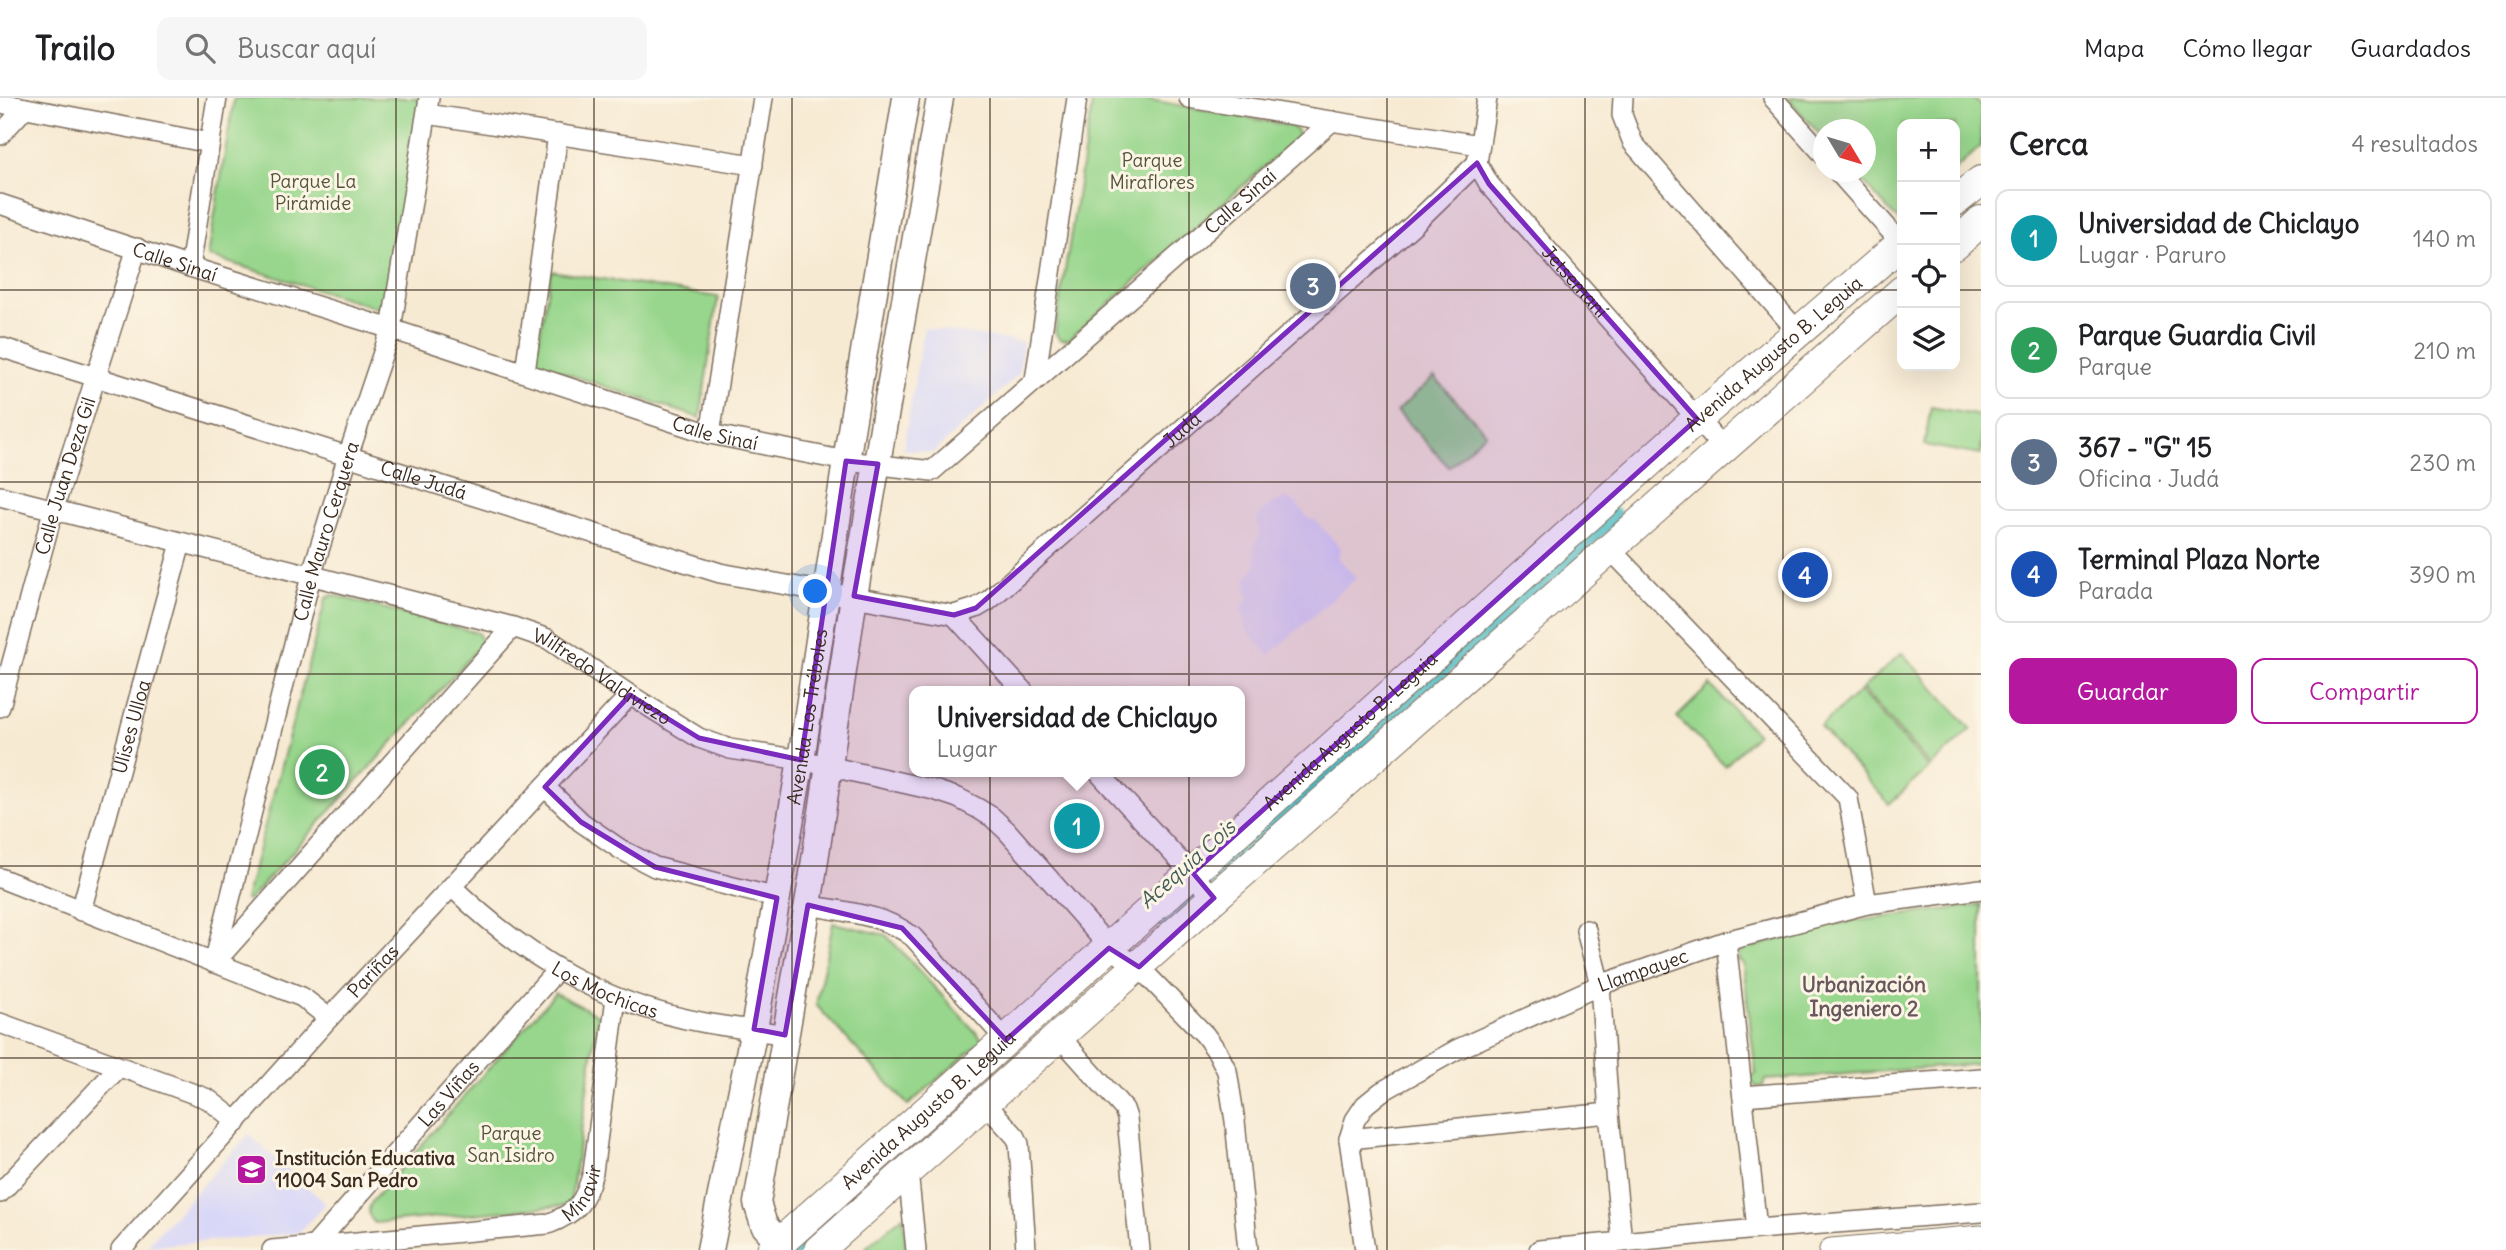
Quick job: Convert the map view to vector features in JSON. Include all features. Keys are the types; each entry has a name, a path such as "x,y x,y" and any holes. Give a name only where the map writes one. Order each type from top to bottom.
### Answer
{"main road":[{"name":"Avenida Los Tréboles","path":"780,1247 764,1225 757,1203 829,766 841,594 846,461 906,98"},
{"name":"Avenida Los Tréboles","path":"710,1250 754,1029 801,760 841,594 878,464 940,98"},
{"path":"1960,241 1981,222"},
{"name":"Avenida Augusto B. Leguia","path":"780,1247 1006,1040 1697,419 1900,245"},
{"name":"Avenida Augusto B. Leguia","path":"819,1250 1214,897 1897,295"},
{"path":"1608,499 1632,527"}],"street":[{"path":"190,267 218,98"},
{"path":"710,434 763,98"},
{"path":"1035,380 1077,98"},
{"path":"1189,98 1332,121 1478,154 1487,98"},
{"path":"1623,98 1622,115 1633,143 1798,332"},
{"path":"1773,98 1813,143"},
{"path":"0,103 25,108 54,105 210,143"},
{"path":"428,106 558,134 753,165"},
{"name":"Calle Mauro Cerquera","path":"214,963 311,576 391,329 428,106"},
{"path":"0,135 25,108"},
{"name":"Calle Sinaí","path":"0,204 710,434 846,461 932,471 1332,121"},
{"path":"525,372 558,134"},
{"name":"Jetsemaní","path":"1478,154 1489,184 1723,447"},
{"name":"Judá","path":"954,615 988,601 1413,225 1478,154"},
{"path":"1847,182 1897,237"},
{"name":"Calle Juan Deza Gil","path":"0,707 53,511 137,248"},
{"name":"Calle Judá","path":"0,347 720,573 841,594"},
{"name":"Wilfredo Valdiviezo","path":"0,496 513,626 548,639 699,738 741,751 801,760 934,790 958,798 992,817 1110,948 1138,967 1205,1035 1218,1053 1227,1071 1235,1121 1248,1250"},
{"name":"Ulises Ulloa","path":"80,912 181,543"},
{"path":"1609,548 1848,798 1867,904"},
{"path":"841,594 954,615 1018,686"},
{"path":"214,963 513,626"},
{"name":"Pariñas","path":"121,1250 329,1018 630,695"},
{"path":"1103,777 1214,897"},
{"path":"545,787 581,822 620,849 655,867 777,898"},
{"path":"0,878 302,998 329,1018"},
{"name":"Los Mochicas","path":"452,887 510,939 557,970 616,998 695,1021 785,1034"},
{"name":"Llampayec","path":"1349,1139 1360,1112 1381,1092 1456,1051 1600,985 1726,941 1867,904 1981,889"},
{"path":"808,905 888,921 902,928 1006,1040"},
{"path":"1586,930 1600,985 1622,1242"},
{"path":"1726,941 1757,1229"},
{"name":"Las Viñas","path":"313,1248 557,970"},
{"name":"Minavir","path":"272,1250 548,1224 566,1218 576,1210 588,1191 593,1172 616,998"},
{"path":"0,1023 208,1099 237,1122"},
{"path":"1060,1037 1124,1108 1140,1250"},
{"path":"0,1193 119,1067"},
{"path":"1743,1096 1981,1078"},
{"path":"985,1103 1016,1137 1019,1144 1026,1250"},
{"path":"1365,1250 1349,1139 1609,1113"},
{"path":"908,1171 915,1250"},
{"path":"1539,1250 1757,1229 1981,1212"},
{"path":"1831,1250 1880,1248 1981,1237"}],"highlighted area":[{"path":"1477,163 1489,184 1697,419 1193,873 1214,898 1139,967 1109,948 1006,1040 902,928 808,905 785,1035 754,1029 777,898 655,867 581,822 545,787 630,695 699,738 801,760 846,461 878,464 854,596 954,615 976,608"}],"shaded area":[{"path":"924,328 1024,342 1018,375 933,453 903,449"},
{"path":"1287,499 1296,503 1310,520 1314,519 1341,548 1338,558 1356,578 1269,655 1247,630 1242,610 1249,597 1247,577 1256,566 1254,547 1260,534 1257,523 1260,514 1272,503"},
{"name":"Institución Educativa 11004 San Pedro","path":"249,1134 326,1204 298,1233 151,1246 148,1244"}],"green space":[{"name":"Parque La Pirámide","path":"234,98 422,98 387,311 208,256"},
{"name":"Parque Miraflores","path":"1093,98 1140,98 1291,126 1297,131 1298,137 1068,340 1059,339 1055,332"},
{"path":"1788,98 1973,98 1981,106 1981,146 1960,165 1960,119 1897,119 1897,219 1863,182 1876,182 1876,119 1813,119 1813,127"},
{"path":"551,271 718,297 700,418 535,363"},
{"path":"1434,377 1486,433 1449,467 1397,411"},
{"path":"1931,407 1981,416 1981,455 1924,445"},
{"path":"333,595 478,633 482,644 248,901 245,900 326,598"},
{"path":"1902,653 1971,729 1931,766 1862,689"},
{"path":"1710,685 1757,734 1725,766 1677,717"},
{"path":"1860,691 1929,768 1889,804 1820,727"},
{"path":"1981,905 1981,1064 1765,1080 1763,1086 1757,1087 1752,1082 1750,1076 1756,1074 1743,963 1738,960 1742,946 1751,943 1754,947 1826,925"},
{"path":"833,923 886,935 983,1040 908,1105 816,1005"},
{"name":"Parque San Isidro","path":"555,993 598,1015 570,1205 375,1223 369,1212 373,1200"},
{"path":"903,1216 906,1250 863,1250"}],"waterway":[{"name":"Acequia Cois","path":"1161,920 1613,516"},
{"name":"Acequia Cois","path":"795,1250 825,1221"}],"place":[{"name":"367 - \"G\" 15","path":"1313,286"},
{"name":"Terminal Plaza Norte","path":"1805,575"},
{"name":"Parque Guardia Civil","path":"322,772"},
{"name":"Universidad de Chiclayo","path":"1077,826"},
{"name":"Institución Educativa 11004 San Pedro","path":"252,1169"}],"district":[{"name":"Urbanización Ingeniero 2","path":"1864,996"}]}
